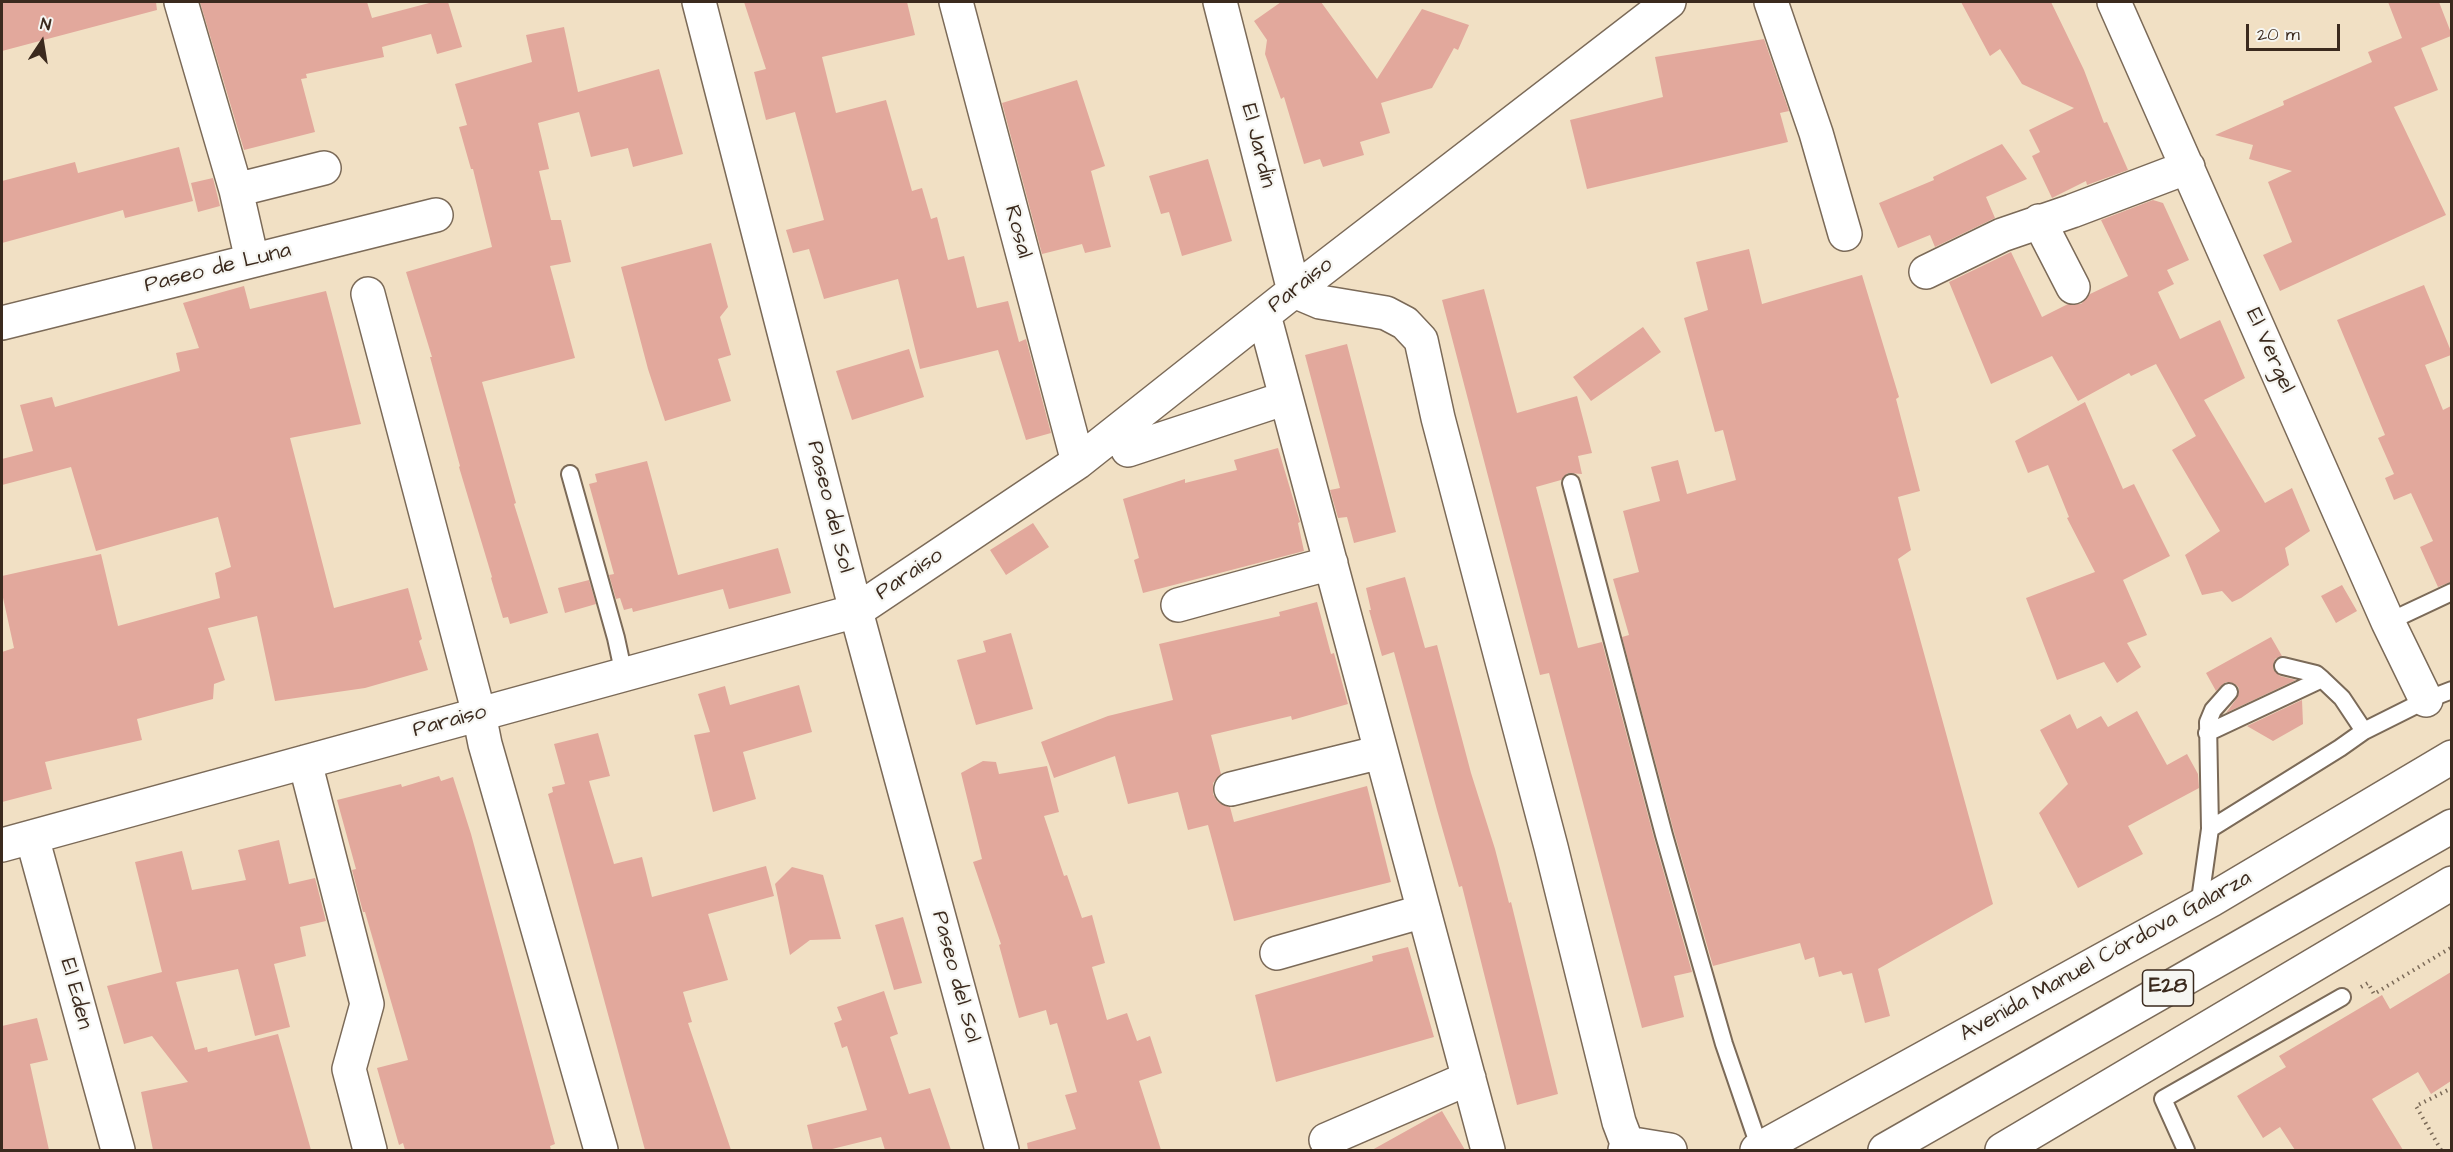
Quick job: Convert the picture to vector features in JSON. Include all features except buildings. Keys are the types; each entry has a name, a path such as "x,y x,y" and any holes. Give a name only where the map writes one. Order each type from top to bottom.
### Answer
{"street":[{"path":"181,2 236,190 252,260"},
{"name":"Paseo del Sol","path":"699,2 856,611 1002,1150"},
{"name":"Rosal","path":"956,2 1078,462"},
{"name":"El Jardin","path":"1220,2 1294,291"},
{"name":"Paraiso","path":"17,841 856,611 1078,462 1294,291 1669,2"},
{"path":"1771,2 1816,133 1845,234"},
{"name":"El Vergel","path":"2114,2 2388,622 2439,695"},
{"path":"1926,272 2001,235 2188,167"},
{"path":"236,190 324,168"},
{"name":"Paseo de Luna","path":"2,323 435,215"},
{"path":"2039,221 2073,287"},
{"path":"1294,291 1320,302 1386,313 1406,323 1420,340 1438,418 1551,848 1626,1147 1670,1150"},
{"path":"368,294 488,755 602,1150"},
{"path":"1264,315 1488,1150"},
{"path":"1128,450 1286,398"},
{"path":"1178,605 1331,563"},
{"path":"1231,789 1381,752"},
{"name":"Avenida Manuel Córdova Galarza","path":"1759,1150 2199,907 2451,757"},
{"path":"305,762 367,1004 349,1069 370,1150"},
{"name":"E28","path":"1885,1150 2451,826"},
{"name":"El Eden","path":"17,841 118,1150"},
{"path":"2014,1146 2451,883"},
{"path":"1277,953 1424,911"},
{"path":"1326,1140 1468,1078"}],"lane":[{"path":"570,474 616,638 624,675"},
{"path":"1571,483 1680,890 1724,1044 1759,1150"},
{"path":"2388,622 2451,592"},
{"path":"2283,666 2316,674 2342,698 2364,731"},
{"path":"2206,733 2322,679"},
{"path":"2199,907 2210,829 2206,733 2213,710 2229,692"},
{"path":"2210,829 2364,731 2439,695"},
{"path":"2186,1150 2163,1099 2342,997"}],"path":[{"path":"2342,997 2368,983 2374,994 2451,947"},
{"path":"2440,1150 2416,1106 2451,1088"}]}
